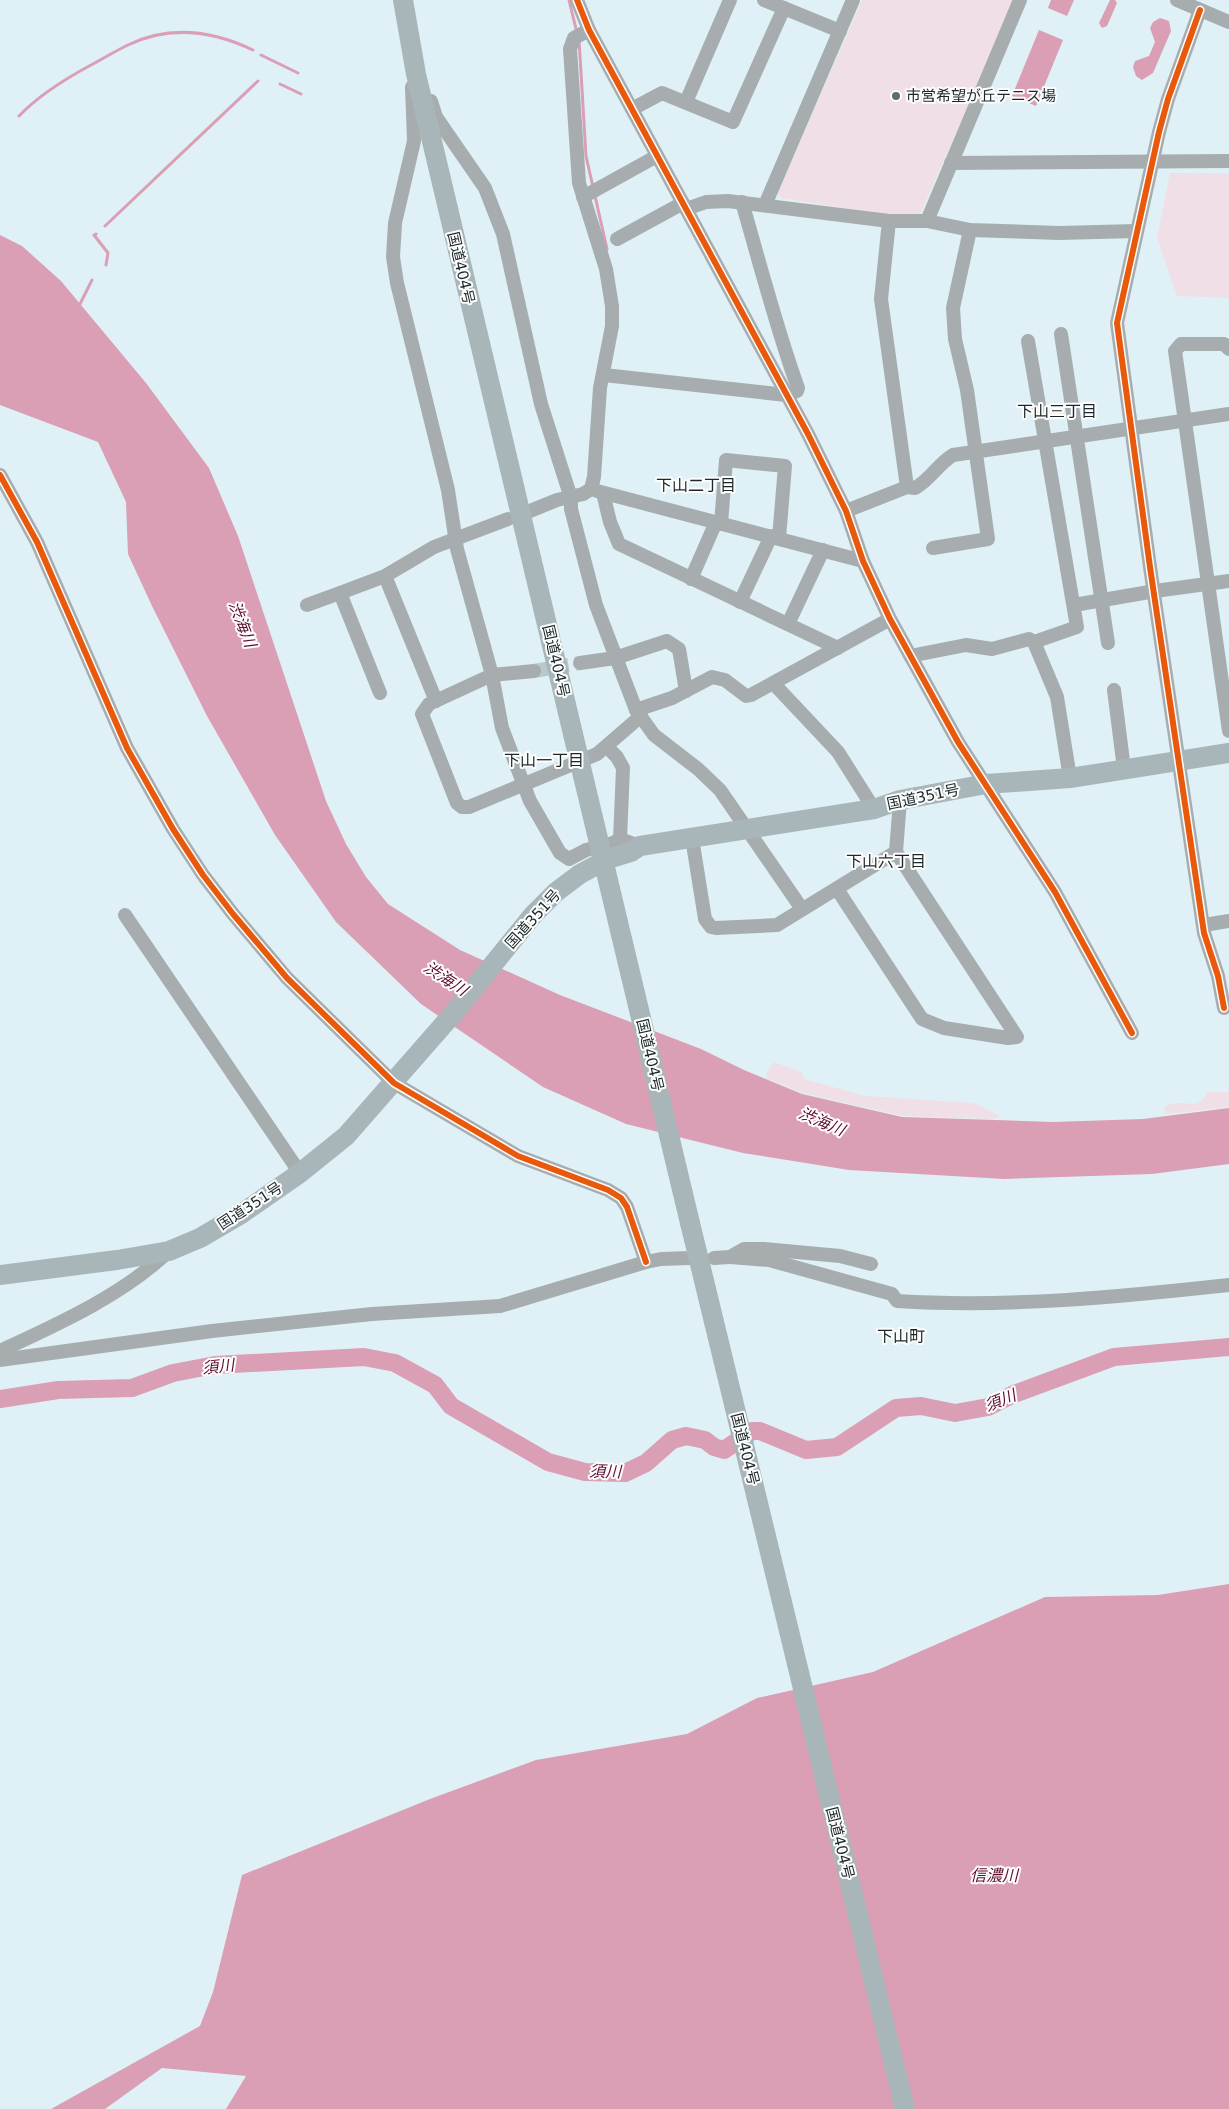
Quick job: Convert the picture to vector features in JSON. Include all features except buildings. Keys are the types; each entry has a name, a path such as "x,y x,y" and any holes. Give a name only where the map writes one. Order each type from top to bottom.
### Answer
{"highway":[{"name":"国道404号","path":"403,1 416,74 904,2109"},
{"name":"国道351号","path":"0,1275 117,1260 169,1251 200,1238 240,1214 300,1173 346,1136 397,1079 533,915 580,874 608,859 631,852 640,846 874,808 900,800 986,784 1070,778 1229,753"}],"street":[{"path":"577,0 589,30 808,434 846,511 863,561 890,619 958,742 1056,892 1132,1033"},
{"path":"686,102 730,0"},
{"path":"764,0 840,31"},
{"path":"765,205 853,0"},
{"path":"927,221 1020,0"},
{"path":"1178,0 1229,22"},
{"path":"403,1 422,76 436,117 485,188 503,234 538,394 571,498 571,509 584,565 615,658 638,713 654,735 698,769 720,790 748,829 762,854 802,909"},
{"path":"403,1 415,125 411,160 397,207 394,257 403,311 448,490 455,539 492,675 502,728 522,786 554,844 564,856 569,859 586,850 613,843 620,839 640,846"},
{"path":"632,109 662,93 733,122 784,8"},
{"path":"1200,10 1168,99 1136,231 1117,323 1204,925 1224,1008"},
{"path":"589,30 574,38 570,49 575,157 579,183 606,269 611,299 612,326 600,388 597,491 618,544 838,648"},
{"path":"583,197 657,156"},
{"path":"951,163 1229,161"},
{"path":"617,239 685,206 706,202 742,202 889,220 927,221 970,230 1059,233 1136,231"},
{"path":"604,375 786,395 792,394 798,388 782,343 775,312 742,202"},
{"path":"889,220 881,299 907,487"},
{"path":"933,548 988,539 967,390 955,339 953,308 970,230"},
{"path":"1061,334 1108,643"},
{"path":"1028,340 1047,442 1064,560 1077,627 1034,642"},
{"path":"1229,349 1224,344 1181,344 1175,351 1183,422 1229,730"},
{"path":"846,511 907,487 915,488 926,482 941,464 953,455 1132,430 1229,414"},
{"path":"692,579 718,523 726,460 784,466 775,537 740,602"},
{"path":"0,475 37,542 127,748 178,837 227,906 287,978 397,1079 518,1156 615,1193 621,1198 627,1207 646,1262"},
{"path":"530,511 557,500 597,491 863,561"},
{"path":"307,605 385,576 434,547 508,518"},
{"path":"788,624 823,550"},
{"path":"385,576 436,701"},
{"path":"1074,605 1155,590 1229,581"},
{"path":"340,593 380,693"},
{"path":"534,671 492,675 429,704 422,714 457,803 462,807 469,807 588,758 607,746 638,713 712,677 725,680 746,696 774,684 890,619"},
{"path":"910,656 966,645 992,649 1029,639 1034,642 1057,697 1070,778"},
{"path":"580,663 615,658 667,641 679,649 686,691"},
{"path":"774,684 838,752 874,808"},
{"path":"1114,690 1124,769"},
{"path":"607,746 618,757 623,768 620,839"},
{"path":"837,889 922,1019 944,1028 1008,1038 1016,1036 896,852 900,800"},
{"path":"692,838 705,919 711,927 777,925 896,852"},
{"path":"125,915 300,1173"},
{"path":"1204,925 1229,921"},
{"path":"730,1257 744,1249 764,1249 840,1256 871,1264"},
{"path":"0,1351 60,1322 118,1289 148,1270 169,1251"},
{"path":"714,1258 730,1257 769,1260 892,1294 896,1301 910,1302 1054,1301 1229,1285"},
{"path":"0,1360 212,1331 372,1314 500,1306 661,1258 690,1258"}],"shaded area":[{"name":"市営希望が丘テニス場","path":"862,0 1015,0 920,214 914,219 781,198 778,193"},
{"path":"1170,173 1229,173 1229,298 1177,296 1157,238"},
{"path":"774,1062 801,1072 804,1079 865,1096 974,1103 1000,1116 989,1119 903,1116 803,1093 766,1078 767,1072"},
{"path":"1208,1092 1229,1092 1229,1107 1166,1114 1164,1107 1177,1103 1197,1104"}],"water":[{"path":"1051,0 1074,0 1067,16 1048,8"},
{"path":"1110,0 1115,0 1117,3 1107,26 1102,28 1099,23"},
{"path":"1160,18 1169,21 1171,31 1153,73 1142,80 1136,76 1133,67 1135,61 1149,56 1155,42 1150,28 1153,22"},
{"path":"1039,30 1063,40 1036,106 1012,96"},
{"name":"渋海川","path":"0,235 22,246 61,281 146,383 209,468 238,536 326,801 346,844 366,877 388,904 460,950 560,995 701,1049 744,1070 802,1094 902,1117 1053,1122 1143,1119 1229,1108 1229,1164 1152,1174 1004,1179 849,1170 743,1153 626,1124 543,1087 421,1004 336,922 275,835 207,716 128,554 126,502 98,442 0,405"},
{"name":"信濃川","path":"1229,1584 1229,2109 226,2109 246,2076 162,2068 105,2109 51,2109 200,2026 213,1992 242,1875 430,1799 536,1760 687,1734 757,1698 873,1672 1045,1597 1158,1595"}],"waterway":[{"path":"569,0 577,33"},
{"path":"19,116 44,94 81,70 128,45 144,39 159,35 191,33 222,38 253,50"},
{"path":"579,39 586,156 593,187"},
{"path":"261,55 298,73"},
{"path":"105,226 258,81"},
{"path":"280,84 301,94"},
{"path":"595,196 607,249"},
{"path":"96,234 94,235 108,253 106,265"},
{"path":"78,308 92,280"},
{"name":"須川","path":"0,1399 58,1390 132,1388 173,1373 215,1365 364,1357 395,1363 435,1385 451,1406 548,1462 585,1472 625,1473 646,1463 672,1440 686,1436 705,1440 714,1447 724,1450 752,1431 760,1431 806,1450 837,1447 896,1408 921,1406 955,1413 988,1407 1014,1394 1114,1357 1229,1347"}],"tunnel":[{"path":"534,671 580,663"}],"cycle path":[{"path":"577,0 589,30 808,434 846,511 863,561 890,619 958,742 1055,892 1132,1033"},
{"path":"1200,10 1168,99 1159,132 1117,323 1150,567 1204,933 1218,976 1224,1008"},
{"path":"0,475 37,542 127,748 173,829 203,875 233,914 287,978 394,1083 518,1156 608,1190 621,1198 627,1207 646,1262"}],"place":[{"name":"市営希望が丘テニス場","path":"896,96"}],"district":[{"name":"下山三丁目","path":"1057,411"},
{"name":"下山二丁目","path":"696,485"},
{"name":"下山一丁目","path":"544,760"},
{"name":"下山六丁目","path":"886,861"},
{"name":"下山町","path":"901,1336"}]}
